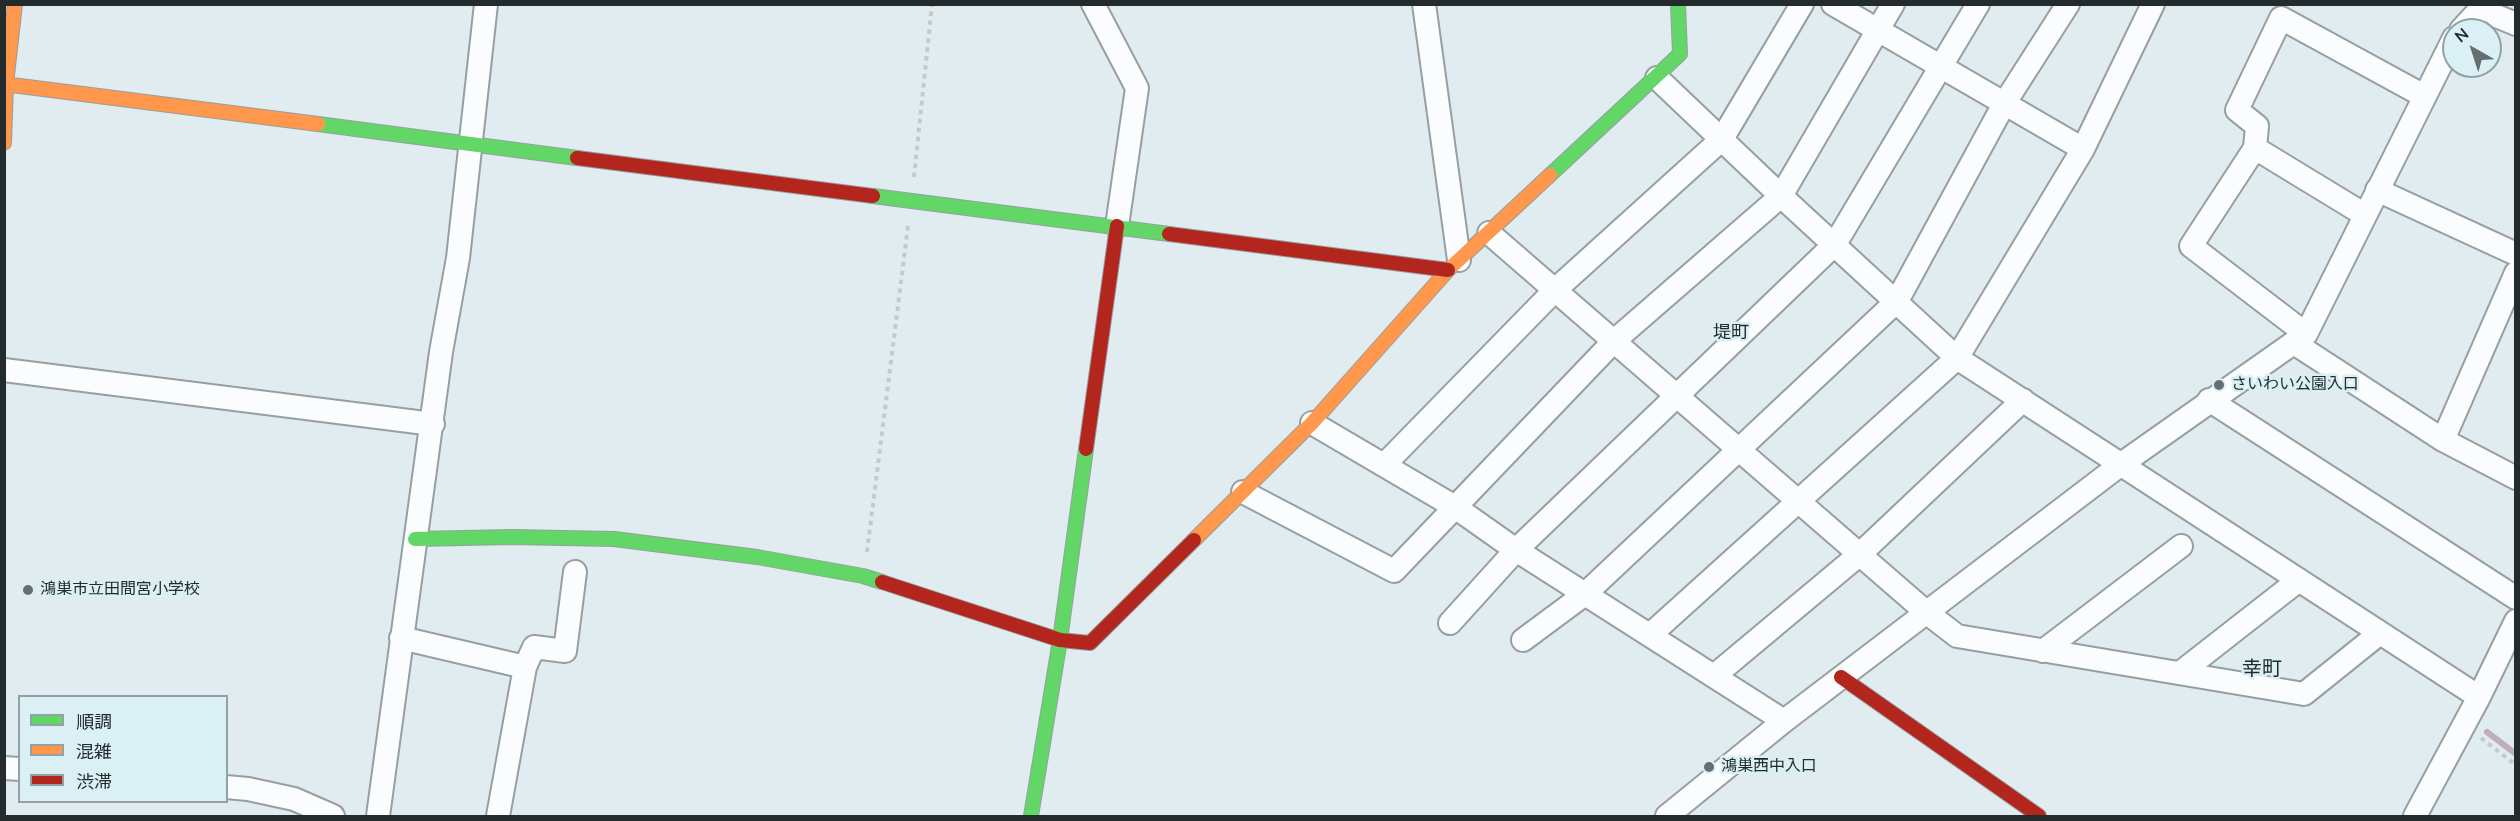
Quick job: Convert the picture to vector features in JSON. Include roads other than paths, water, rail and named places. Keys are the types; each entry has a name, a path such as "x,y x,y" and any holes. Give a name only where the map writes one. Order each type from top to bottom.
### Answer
{"street":[{"path":"4,143 5,84 15,4"},
{"path":"378,816 441,352 458,258 486,4"},
{"path":"1031,816 1060,640 1137,88 1093,4"},
{"path":"1424,4 1453,265"},
{"path":"415,538 512,537 626,540 757,557 863,576 1060,640 1090,643 1096,640 1311,423 1453,265 1657,78 1680,54 1678,4"},
{"path":"1384,465 1555,290 1722,139 1802,4"},
{"path":"1833,4 2083,149"},
{"path":"1243,492 1394,571 1614,341 1781,196 1893,4"},
{"path":"1450,623 1516,550 1835,244 1978,4"},
{"path":"1523,640 1585,594 1897,301 2004,104 2068,4"},
{"path":"1650,634 1958,358 2083,149 2153,4"},
{"path":"2482,7 2516,24"},
{"path":"2424,96 2281,18 2236,110 2257,126 2256,148 2191,246 2300,339 2443,440 2516,478"},
{"path":"1667,816 1784,721 2120,465 2300,339 2442,61"},
{"path":"1657,78 1781,196 1958,358 2479,697"},
{"path":"5,84 1117,226 1453,265"},
{"path":"2256,148 2365,215"},
{"path":"2377,190 2516,254"},
{"path":"1489,233 1926,612 1957,636 2304,694 2380,633"},
{"path":"2443,440 2506,320 2516,273"},
{"path":"4,370 433,424"},
{"path":"1714,676 1860,554 2023,400"},
{"path":"2210,400 2516,598"},
{"path":"1311,423 1455,507 1516,550 1784,721"},
{"path":"2043,651 2181,546"},
{"path":"498,816 525,667 534,647 565,651 575,572"},
{"path":"2180,674 2299,580"},
{"path":"2415,816 2479,697 2516,621"},
{"path":"401,638 525,667"},
{"path":"1841,677 2039,816"},
{"path":"228,788 277,794 318,808 333,816"}],"waterway":[{"path":"2487,732 2516,754"}],"place":[{"name":"さいわい公園入口","path":"2219,385"},
{"name":"鴻巣市立田間宮小学校","path":"28,590"},
{"name":"鴻巣西中入口","path":"1709,767"}],"district":[{"name":"堤町","path":"1731,334"},
{"name":"幸町","path":"2262,670"}]}
